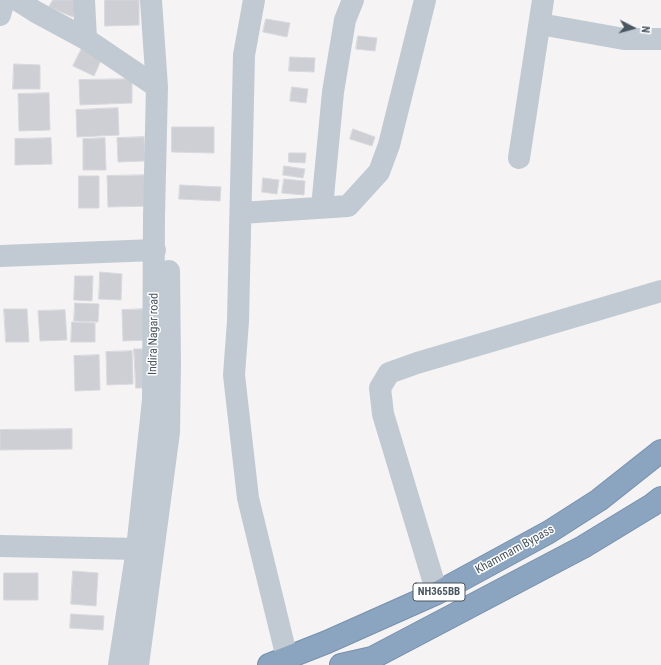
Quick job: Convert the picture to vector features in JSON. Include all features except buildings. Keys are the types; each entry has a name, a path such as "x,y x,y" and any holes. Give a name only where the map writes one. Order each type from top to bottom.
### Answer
{"highway":[{"name":"Khammam Bypass","path":"278,662 437,593 556,528 599,500 661,451"},
{"name":"NH365BB","path":"341,665 372,658 583,547 661,498"}],"street":[{"path":"0,15 4,0"},
{"path":"17,0 86,39 157,87"},
{"path":"84,0 86,39"},
{"name":"Indira Nagar road","path":"119,665 137,549 153,400 154,216 157,87 151,0"},
{"name":"Indira Nagar road","path":"138,665 169,432 168,42 166,0"},
{"path":"254,0 244,55 238,320 234,375 248,498 278,662"},
{"path":"322,207 333,92 345,20 353,0"},
{"path":"241,213 348,206 379,172 389,145 425,0"},
{"path":"519,158 543,0"},
{"path":"540,24 624,39 661,39"},
{"path":"0,256 154,250"},
{"path":"437,593 383,414 380,388 389,373 417,363 661,291"},
{"path":"0,546 137,549"}]}
